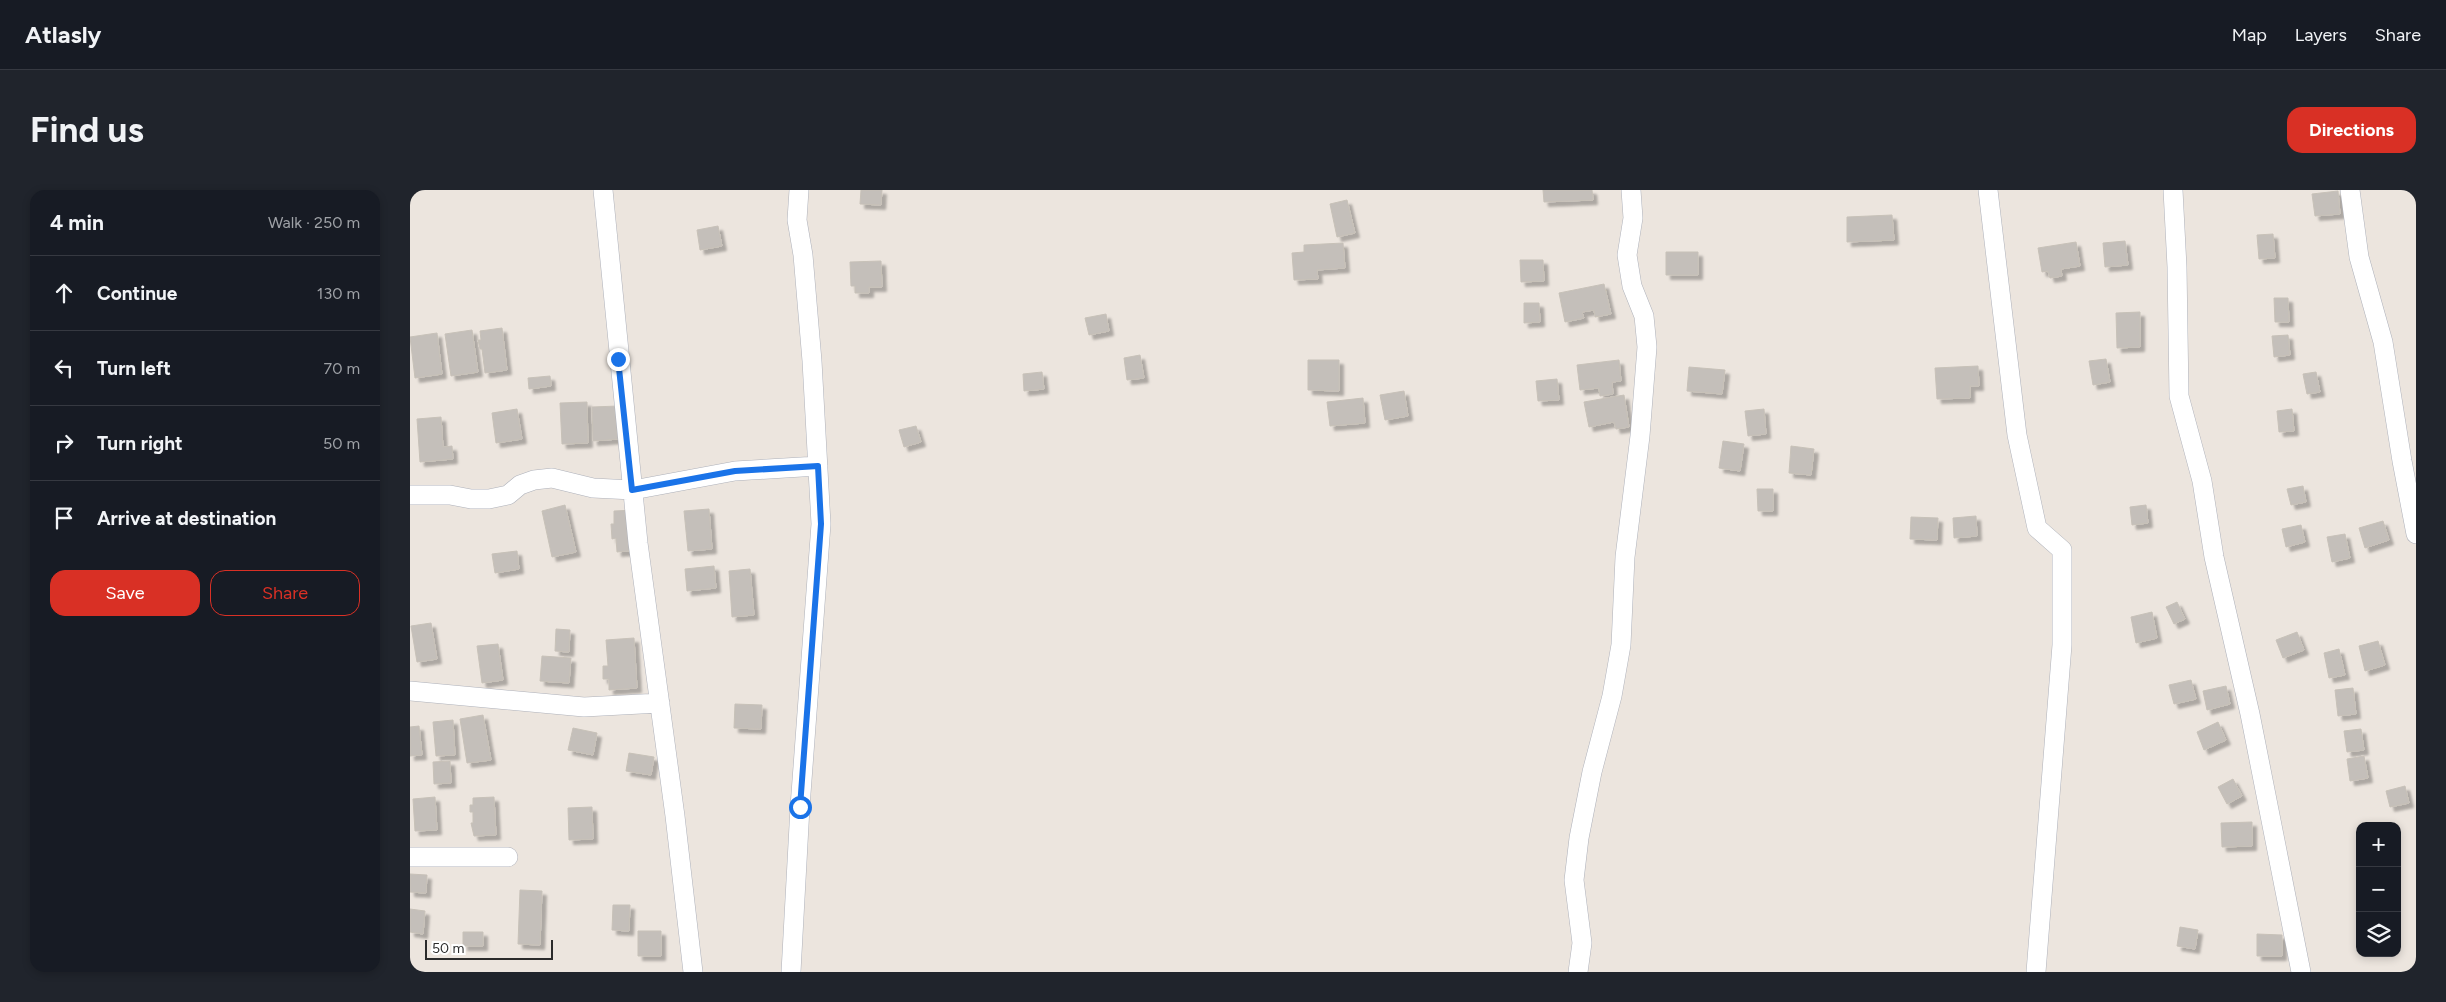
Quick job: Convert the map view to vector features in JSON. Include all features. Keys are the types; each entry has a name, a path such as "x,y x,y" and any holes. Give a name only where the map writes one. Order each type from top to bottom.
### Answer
{"street":[{"path":"603,190 632,490 693,972"},
{"path":"791,972 800,807 821,524 810,342 803,255 797,220 799,190"},
{"path":"1578,972 1582,944 1574,880 1578,838 1592,772 1612,696 1621,645 1625,557 1640,436 1647,347 1644,316 1632,286 1627,255 1633,218 1631,190"},
{"path":"1988,190 2017,435 2037,528 2062,550 2062,645 2036,972"},
{"path":"2172,190 2177,267 2179,396 2202,481 2214,557 2250,714 2301,972"},
{"path":"2350,190 2359,257 2383,342 2416,534"},
{"path":"410,495 450,495 489,500 508,495 520,485 534,480 552,478 593,488 632,490 735,471 818,466"},
{"path":"410,692 584,708 660,703"},
{"path":"410,857 508,858"}],"building":[{"path":"861,190 882,190 881,205 860,204"},
{"path":"1543,190 1592,190 1593,200 1544,202"},
{"path":"2338,191 2340,214 2315,216 2312,194"},
{"path":"1347,200 1355,233 1337,237 1330,204"},
{"path":"1892,215 1894,240 1847,242 1847,217"},
{"path":"718,226 722,246 700,250 697,230"},
{"path":"2273,234 2275,258 2259,259 2257,235"},
{"path":"2125,241 2128,265 2105,267 2103,243"},
{"path":"2076,242 2080,266 2061,269 2062,276 2050,278 2048,271 2042,272 2038,248"},
{"path":"1343,243 1345,268 1317,270 1318,279 1294,280 1292,253 1304,252 1304,245"},
{"path":"1666,252 1698,252 1698,275 1666,275"},
{"path":"1520,260 1543,260 1544,281 1521,282"},
{"path":"881,261 882,287 869,287 869,293 855,293 855,286 851,286 850,262"},
{"path":"1604,284 1611,314 1595,317 1594,310 1582,312 1584,318 1565,322 1559,293"},
{"path":"2274,298 2288,298 2289,322 2275,322"},
{"path":"1524,303 1539,303 1540,322 1524,323"},
{"path":"2140,312 2140,347 2117,348 2116,313"},
{"path":"1106,314 1109,331 1089,335 1085,318"},
{"path":"502,328 507,370 485,373 482,349 480,349 478,340 481,340 480,331"},
{"path":"472,330 478,372 451,376 445,334"},
{"path":"437,333 442,374 415,378 410,337"},
{"path":"2288,335 2290,355 2274,357 2272,336"},
{"path":"1140,355 1144,378 1127,380 1124,358"},
{"path":"2106,359 2110,382 2093,385 2089,361"},
{"path":"1308,360 1339,360 1339,391 1308,390"},
{"path":"1619,360 1621,381 1612,382 1613,394 1600,396 1599,388 1580,390 1577,365"},
{"path":"1978,366 1979,386 1970,386 1970,398 1937,399 1935,368"},
{"path":"1689,367 1725,370 1722,394 1687,391"},
{"path":"1042,372 1044,389 1024,391 1023,374"},
{"path":"2316,372 2320,392 2307,394 2303,374"},
{"path":"550,376 551,386 529,389 528,378"},
{"path":"1557,379 1559,400 1538,401 1536,381"},
{"path":"1404,391 1408,416 1385,420 1380,395"},
{"path":"1624,395 1629,427 1616,429 1614,422 1589,427 1584,402"},
{"path":"1363,398 1365,423 1330,426 1327,402"},
{"path":"587,402 588,443 562,444 560,403"},
{"path":"618,406 619,439 593,441 592,407"},
{"path":"517,409 522,439 496,443 492,413"},
{"path":"1764,409 1766,434 1748,436 1745,411"},
{"path":"2292,409 2294,431 2279,432 2277,411"},
{"path":"441,417 443,447 452,446 453,459 420,462 417,419"},
{"path":"916,426 921,442 904,447 899,430"},
{"path":"1723,441 1744,444 1740,471 1719,468"},
{"path":"1791,446 1814,449 1811,475 1789,473"},
{"path":"2303,486 2306,502 2291,505 2287,489"},
{"path":"1757,489 1773,489 1773,511 1758,511"},
{"path":"565,505 576,552 552,557 542,511"},
{"path":"2146,505 2148,523 2132,525 2130,507"},
{"path":"709,509 712,549 688,551 684,511"},
{"path":"634,510 637,550 617,552 616,538 612,539 611,524 614,524 614,511"},
{"path":"1976,516 1977,536 1954,538 1953,518"},
{"path":"1911,517 1938,518 1937,540 1910,539"},
{"path":"2383,521 2389,540 2365,548 2359,528"},
{"path":"2301,525 2305,542 2286,547 2282,529"},
{"path":"2345,534 2350,558 2332,562 2327,537"},
{"path":"517,551 519,569 495,573 492,554"},
{"path":"714,566 716,588 687,591 685,569"},
{"path":"750,569 754,615 732,617 729,571"},
{"path":"2177,602 2185,619 2174,624 2166,607"},
{"path":"2152,612 2157,638 2136,643 2131,617"},
{"path":"431,623 437,659 417,662 411,626"},
{"path":"556,629 570,630 569,652 555,651"},
{"path":"2297,632 2304,650 2283,658 2276,640"},
{"path":"634,638 637,688 609,690 609,679 603,679 603,666 608,666 606,640"},
{"path":"2378,641 2385,665 2365,671 2359,646"},
{"path":"498,644 503,680 482,683 477,646"},
{"path":"2339,649 2345,675 2329,678 2324,653"},
{"path":"542,656 571,658 569,683 540,681"},
{"path":"2191,680 2196,699 2174,704 2169,685"},
{"path":"2226,686 2230,704 2207,710 2203,691"},
{"path":"2353,688 2356,714 2338,716 2335,690"},
{"path":"735,704 762,705 761,729 734,728"},
{"path":"483,715 491,760 467,763 460,719"},
{"path":"453,720 455,755 436,756 433,722"},
{"path":"2218,722 2226,740 2204,750 2197,732"},
{"path":"419,726 422,755 410,756 410,727"},
{"path":"573,728 597,733 593,755 568,750"},
{"path":"2361,729 2364,750 2347,752 2344,731"},
{"path":"629,753 654,757 651,775 626,771"},
{"path":"2364,756 2368,778 2350,781 2347,759"},
{"path":"450,761 451,783 434,784 433,762"},
{"path":"2233,779 2242,796 2227,804 2218,787"},
{"path":"2405,786 2409,803 2390,807 2386,791"},
{"path":"435,797 437,830 415,831 413,799"},
{"path":"494,797 496,835 474,836 471,823 473,823 473,812 470,812 473,798"},
{"path":"592,807 593,839 569,840 568,808"},
{"path":"2252,822 2252,846 2222,847 2221,823"},
{"path":"410,874 427,875 426,893 410,892"},
{"path":"520,890 542,891 540,945 518,944"},
{"path":"613,905 630,905 629,931 612,930"},
{"path":"410,909 425,911 423,934 410,932"},
{"path":"2180,927 2198,930 2195,949 2177,946"},
{"path":"638,931 661,931 661,956 638,956"},
{"path":"463,932 483,932 483,946 463,946"},
{"path":"2257,934 2282,935 2282,956 2257,956"}],"route":[{"path":"618,359 632,490 735,471 818,466 821,524 800,807"}]}
